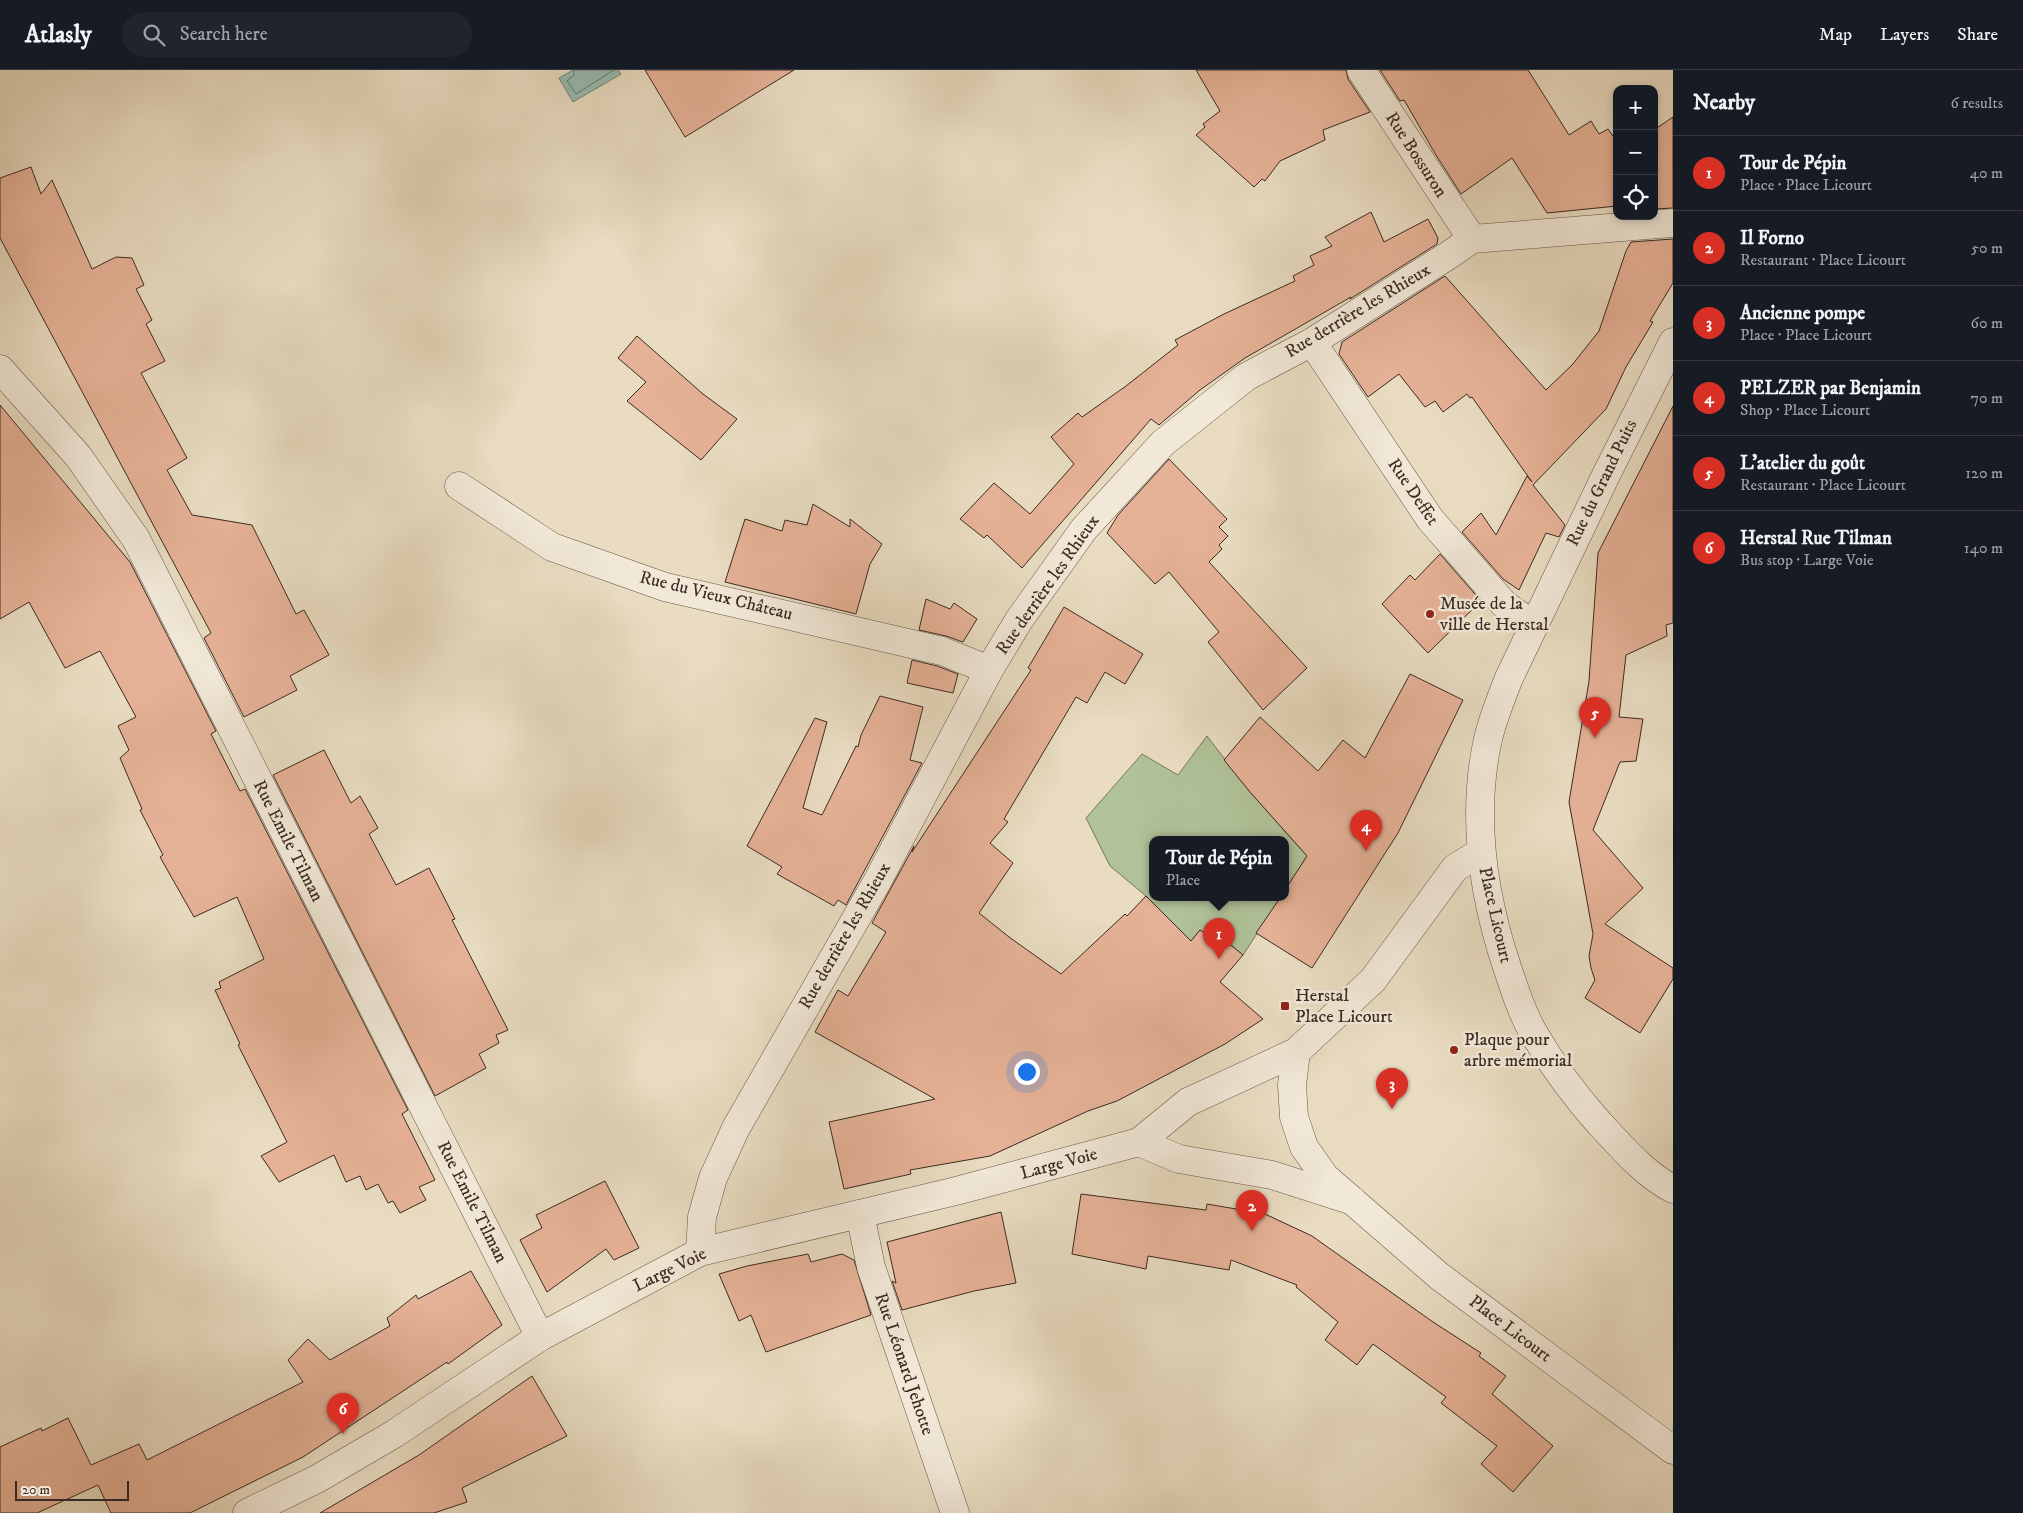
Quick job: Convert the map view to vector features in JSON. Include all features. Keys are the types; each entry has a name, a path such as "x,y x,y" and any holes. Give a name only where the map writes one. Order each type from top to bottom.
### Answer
{"street":[{"name":"Rue Bossuron","path":"1361,70 1472,239"},
{"path":"1472,239 1673,224"},
{"name":"Rue derrière les Rhieux","path":"700,1252 702,1217 714,1178 736,1128 877,882 989,670 1019,620 1084,529 1163,443 1246,377 1312,342 1472,239"},
{"name":"Rue Deffet","path":"1312,342 1430,520 1504,604 1533,625"},
{"name":"Rue du Grand Puits","path":"1533,625 1673,342"},
{"name":"Rue Emile Tilman","path":"0,369 78,456 136,539 540,1337"},
{"name":"Rue du Vieux Château","path":"459,486 552,547 665,587 942,651 989,670"},
{"name":"Place Licourt","path":"1533,625 1509,678 1488,739 1482,789 1481,852 1488,903 1497,939 1533,1031 1586,1108 1635,1160 1660,1182 1673,1189"},
{"name":"Place Licourt","path":"1353,1201 1272,1175 1179,1159 1139,1142 1188,1102 1296,1052 1373,980 1455,868 1481,852"},
{"name":"Place Licourt","path":"1296,1052 1292,1085 1294,1118 1304,1147 1324,1177 1439,1276 1673,1450"},
{"name":"Large Voie","path":"247,1513 317,1479 394,1434 540,1337 700,1252 860,1214 1139,1142"},
{"name":"Rue Léonard Jehotte","path":"860,1214 871,1267 955,1513"}],"green space":[{"path":"1207,736 1250,792 1307,856 1289,884 1289,836 1149,836 1149,899 1110,866 1086,818 1142,754 1178,775"},
{"path":"1151,901 1278,901 1243,955 1216,933 1211,938 1200,930 1191,941"}],"water":[{"path":"573,70 618,70 621,74 573,102 559,78"}],"building":[{"path":"645,70 794,70 685,137"},
{"path":"1196,70 1346,70 1348,79 1370,112 1323,130 1325,140 1280,161 1265,181 1262,179 1254,187 1196,135 1205,127 1203,124 1220,111"},
{"path":"1380,70 1528,70 1569,135 1591,121 1599,134 1608,129 1613,136 1613,206 1547,213 1512,158 1461,194 1404,100 1400,101"},
{"path":"1673,117 1673,208 1658,209 1658,127"},
{"path":"31,167 41,194 52,180 92,269 116,257 132,258 144,285 136,289 152,320 146,324 165,361 141,373 187,458 167,470 192,515 252,525 296,614 304,610 329,655 290,676 297,690 244,717 204,638 211,633 0,238 0,178"},
{"path":"1371,212 1384,242 1428,219 1438,238 1437,244 1350,299 1351,297 1245,358 1200,390 1159,425 1151,419 1022,568 987,535 984,538 960,519 994,483 1030,514 1074,464 1051,437 1078,413 1082,417 1126,386 1178,345 1175,340 1224,314 1295,281 1293,276 1314,265 1310,256 1332,246 1325,237"},
{"path":"1673,239 1673,283 1650,321 1653,322 1626,367 1606,409 1533,485 1565,525 1559,537 1546,533 1519,590 1503,579 1462,532 1481,513 1496,535 1527,476 1532,482 1472,397 1470,398 1467,394 1443,412 1435,401 1425,407 1399,374 1368,397 1339,354 1342,342 1445,276 1546,390 1572,365 1599,331 1626,251 1631,242"},
{"path":"637,336 703,394 737,419 701,460 627,401 646,382 618,358"},
{"path":"0,405 130,562 216,731 211,734 240,791 245,789 408,1110 402,1114 435,1180 419,1187 426,1200 400,1213 393,1201 388,1203 378,1184 366,1190 360,1176 346,1182 334,1155 279,1182 261,1156 287,1142 238,1045 240,1044 215,990 221,988 219,982 264,959 237,897 194,917 160,857 163,855 140,810 142,809 120,758 129,750 118,726 136,717 100,651 65,668 29,602 0,619"},
{"path":"1673,406 1673,623 1666,625 1667,636 1626,655 1619,717 1643,719 1636,761 1620,762 1593,830 1643,888 1605,924 1673,968 1673,979 1640,1033 1585,998 1595,980 1589,956 1593,934 1569,802 1589,681 1598,553"},
{"path":"1169,459 1227,519 1219,527 1228,536 1219,545 1222,549 1209,562 1307,668 1263,710 1208,642 1219,632 1169,572 1155,584 1107,533 1118,515"},
{"path":"813,504 850,527 850,519 882,544 870,564 856,614 725,582 745,519 782,531 785,520 807,525"},
{"name":"Musée de la ville de Herstal","path":"1440,554 1481,601 1428,653 1382,604 1410,575 1415,580"},
{"path":"926,599 950,609 954,603 977,619 963,642 919,630"},
{"path":"1064,607 1143,654 1125,684 1105,672 1087,703 1076,697 1004,819 1008,822 990,843 1013,863 979,913 1061,974 1125,914 1127,916 1146,896 1191,941 1200,930 1211,938 1216,933 1243,955 1220,982 1263,1019 1225,1044 1117,1101 1088,1111 990,1156 910,1170 911,1174 844,1189 829,1122 935,1099 815,1032 838,990 848,996 886,932 872,923 914,846 912,852 1031,670 1028,668"},
{"path":"912,660 937,666 958,674 953,693 907,683"},
{"path":"1410,674 1463,700 1398,833 1312,968 1256,933 1278,901 1289,901 1289,884 1307,856 1224,760 1260,717 1318,771 1343,740 1365,758"},
{"path":"880,696 923,707 910,760 922,763 846,905 838,900 834,906 777,874 782,867 747,846 815,718 827,722 803,808 822,815 856,746 858,747 861,735"},
{"path":"324,750 351,803 360,796 378,828 369,834 396,885 429,868 455,919 452,920 508,1030 496,1035 499,1043 479,1054 486,1068 435,1096 273,775"},
{"path":"605,1181 639,1248 614,1260 606,1249 547,1292 520,1240 542,1228 536,1215"},
{"path":"1081,1194 1206,1210 1207,1204 1265,1214 1312,1236 1433,1322 1481,1353 1479,1356 1506,1376 1492,1394 1553,1446 1513,1492 1481,1464 1497,1446 1441,1403 1446,1397 1373,1344 1357,1365 1325,1340 1338,1322 1296,1287 1297,1285 1231,1260 1229,1270 1148,1256 1146,1269 1072,1254"},
{"path":"1001,1212 1016,1283 974,1291 902,1310 892,1281 896,1283 887,1242"},
{"path":"808,1254 811,1262 842,1254 854,1260 871,1315 766,1352 751,1315 739,1321 719,1274 747,1266"},
{"path":"471,1271 502,1325 448,1364 447,1362 303,1457 190,1513 111,1513 98,1485 37,1513 0,1513 0,1447 41,1428 42,1431 68,1418 91,1465 139,1444 147,1460 303,1382 288,1360 308,1339 330,1360 390,1326 387,1318 416,1295 418,1299"},
{"path":"532,1376 567,1436 462,1488 467,1502 434,1513 320,1513 419,1455"}],"place":[{"name":"Musée de la ville de Herstal","path":"1430,614"},
{"name":"L'atelier du goût","path":"1595,738"},
{"name":"PELZER par Benjamin","path":"1366,851"},
{"name":"Tour de Pépin","path":"1219,959"},
{"name":"Herstal Place Licourt","path":"1285,1006"},
{"name":"Plaque pour arbre mémorial","path":"1454,1050"},
{"name":"Ancienne pompe","path":"1392,1109"},
{"name":"Il Forno","path":"1252,1231"},
{"name":"Herstal Rue Tilman","path":"343,1434"}]}
